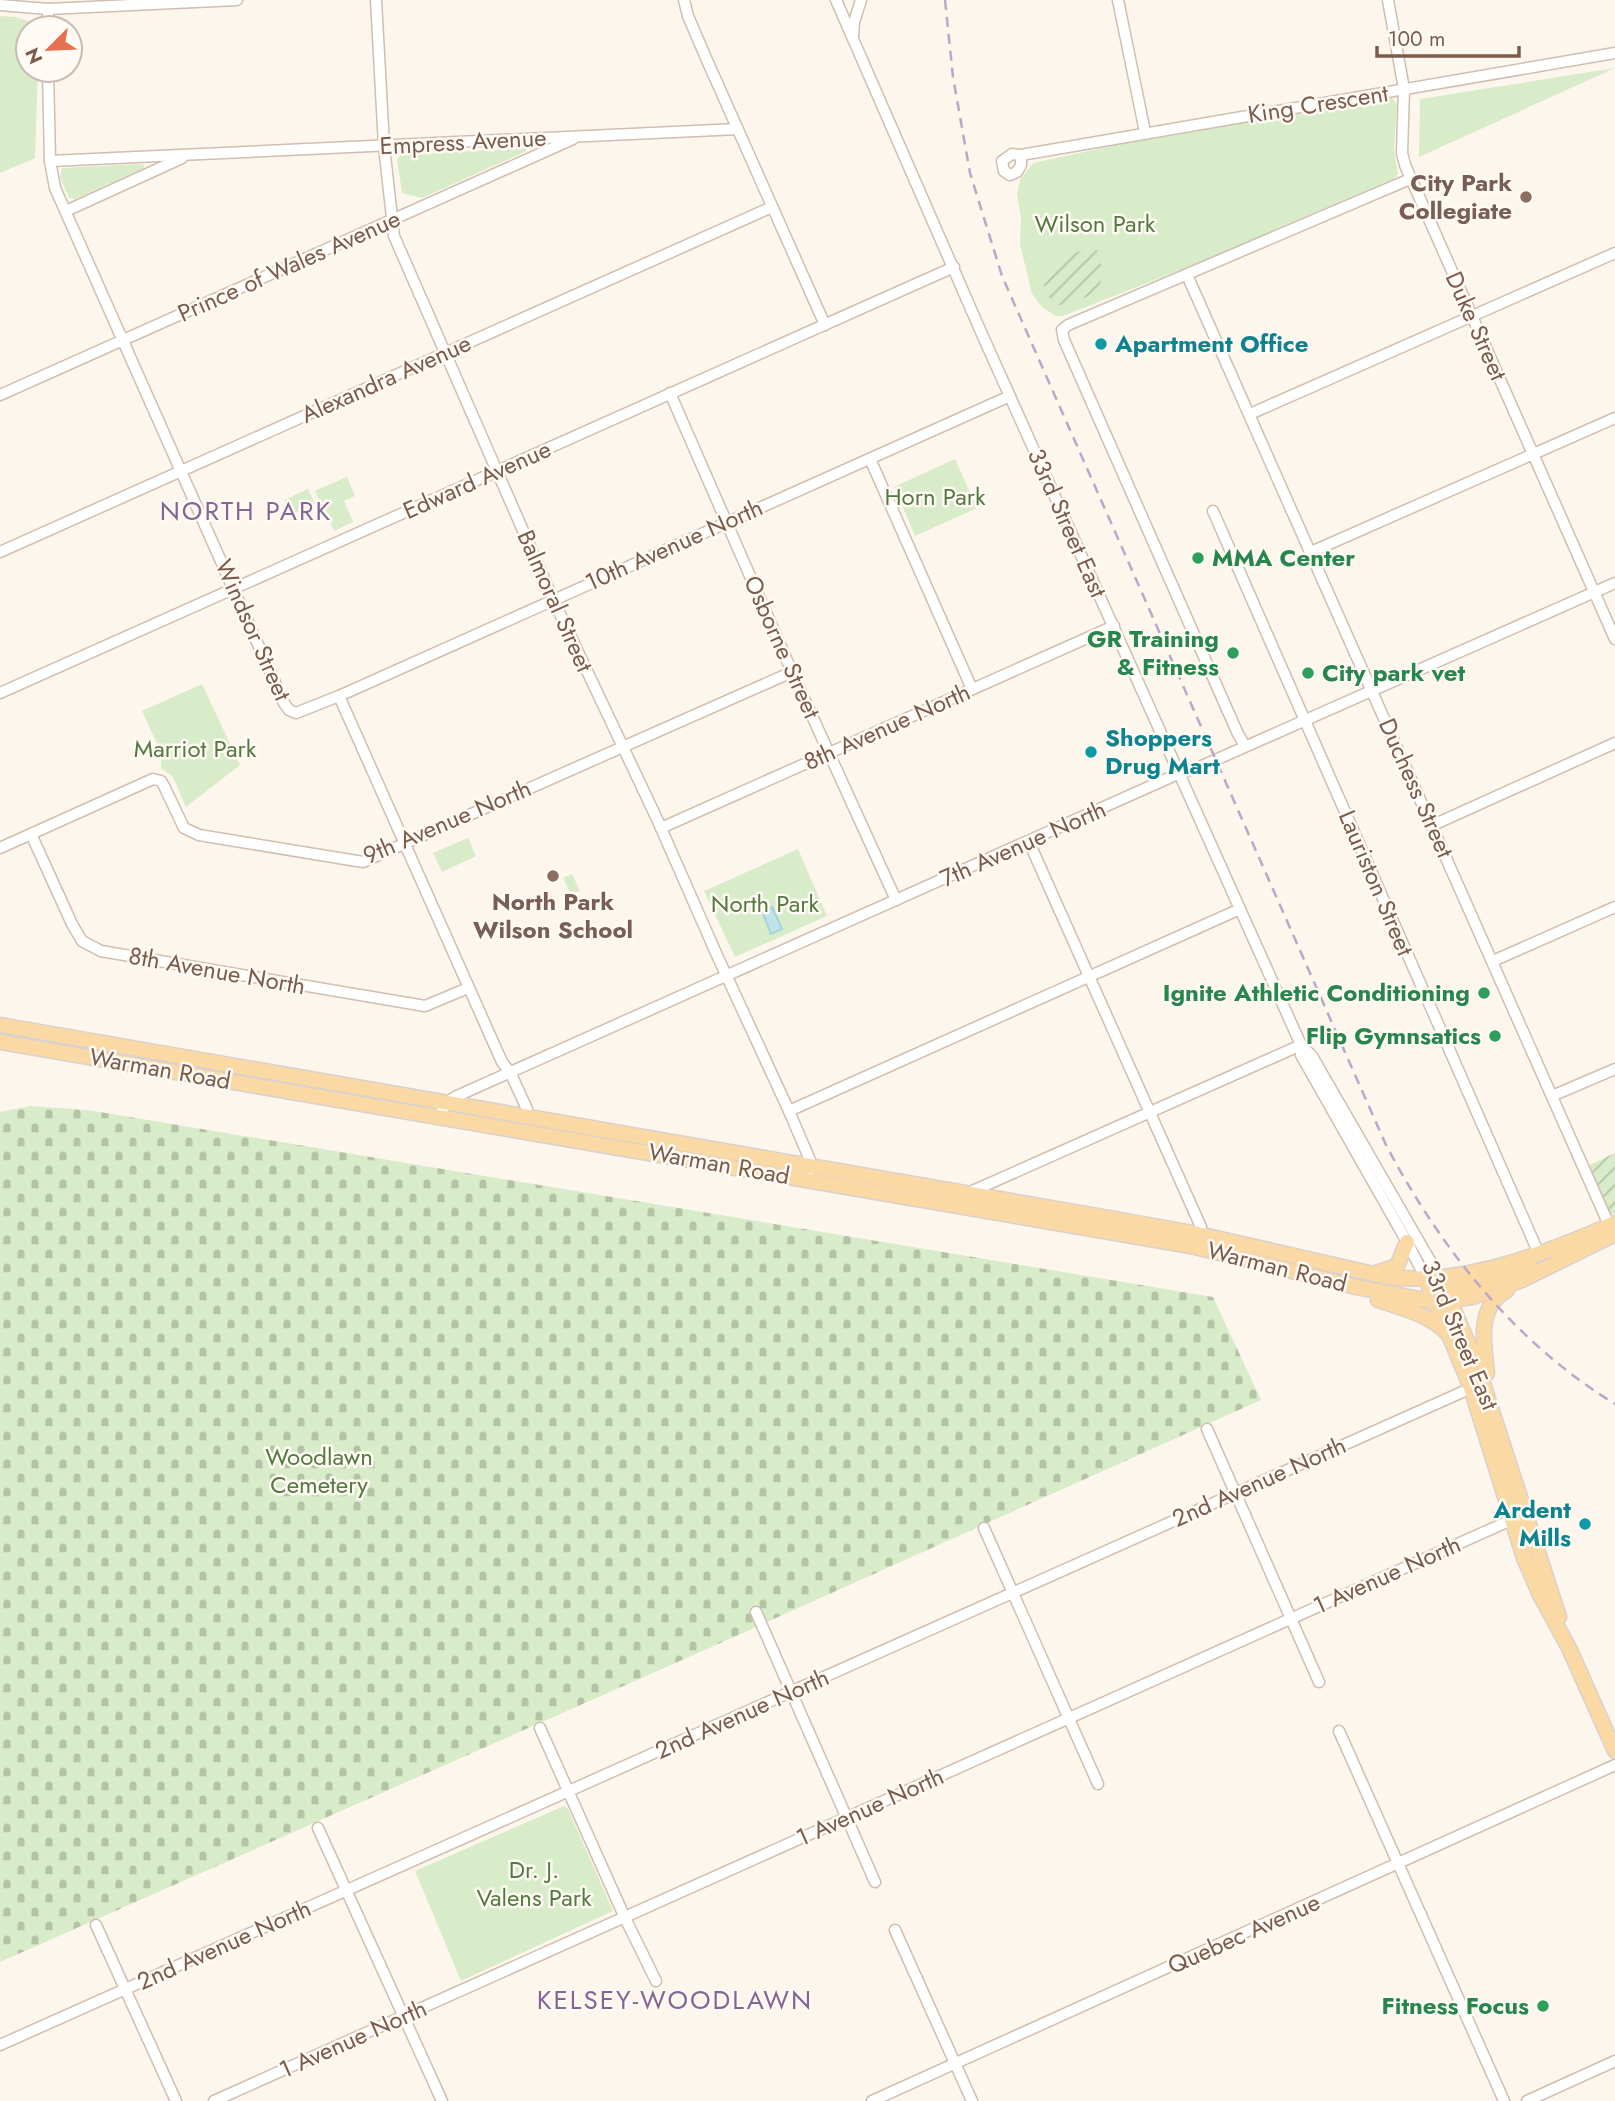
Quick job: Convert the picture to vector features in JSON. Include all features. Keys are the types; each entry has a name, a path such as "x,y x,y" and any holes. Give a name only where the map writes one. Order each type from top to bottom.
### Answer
{"main road":[{"name":"Warman Road","path":"0,1025 524,1116 810,1174 1191,1246 1341,1283 1440,1290"},
{"name":"Warman Road","path":"0,1042 439,1116 810,1174 966,1194 1198,1234 1440,1290"},
{"path":"1440,1290 1613,1227"},
{"path":"1490,1402 1484,1346 1486,1311 1492,1301 1613,1227"},
{"path":"1368,1274 1397,1266 1407,1242"},
{"path":"1440,1290 1485,1294 1542,1272"},
{"path":"1341,1283 1424,1317 1437,1324 1451,1337"},
{"name":"33rd Street East","path":"1440,1290 1451,1337 1477,1385 1490,1402 1569,1648"},
{"name":"33rd Street East","path":"1440,1290 1477,1385 1512,1520 1536,1586 1569,1648 1615,1751"}],"street":[{"path":"0,5 48,9 237,0"},
{"name":"Balmoral Street","path":"376,0 384,146 394,236 553,599 661,828 789,1111 810,1160 810,1174"},
{"path":"684,0 691,24 825,325"},
{"name":"33rd Street East","path":"836,0 1301,1045 1312,1056 1440,1290"},
{"path":"853,40 854,22 861,0"},
{"path":"1118,0 1145,132"},
{"name":"Duke Street","path":"1388,0 1404,89 1402,153 1410,179 1615,639"},
{"path":"48,9 48,14"},
{"name":"King Crescent","path":"1021,155 1615,53"},
{"name":"Windsor Street","path":"48,84 50,161 55,188 289,710 296,713 339,696"},
{"name":"Empress Avenue","path":"50,161 738,129"},
{"name":"Prince of Wales Avenue","path":"0,395 579,136"},
{"name":"Empress Avenue","path":"66,211 188,156"},
{"path":"1245,746 1062,330 1068,324 1410,179"},
{"name":"Alexandra Avenue","path":"0,551 772,207"},
{"path":"1250,414 1615,253"},
{"name":"Edward Avenue","path":"0,693 954,267"},
{"name":"Duchess Street","path":"1187,275 1552,1096 1613,1227"},
{"name":"Osborne Street","path":"670,393 792,672 896,900"},
{"name":"10th Avenue North","path":"339,696 1010,396"},
{"path":"1311,552 1615,418"},
{"path":"870,459 972,689"},
{"name":"Lauriston Street","path":"1213,511 1539,1254"},
{"name":"7th Avenue North","path":"447,1102 1180,773 1195,769 1615,583"},
{"name":"8th Avenue North","path":"661,828 1114,626"},
{"name":"9th Avenue North","path":"0,848 153,779 161,781 184,828 199,835 363,862 792,672"},
{"path":"339,696 468,988 527,1109 524,1116"},
{"path":"1433,825 1615,743"},
{"name":"8th Avenue North","path":"31,834 82,941 102,951 425,1006 468,988"},
{"path":"1029,842 1200,1227 1198,1234"},
{"path":"1493,961 1615,907"},
{"path":"789,1111 1089,979 1240,909"},
{"path":"966,1194 1301,1045"},
{"name":"33rd Street East","path":"1301,1045 1301,1055 1407,1242 1440,1290"},
{"path":"1552,1096 1615,1069"},
{"path":"439,1116 447,1102"},
{"name":"2nd Avenue North","path":"0,2045 1477,1385"},
{"path":"1207,1429 1319,1682"},
{"name":"1 Avenue North","path":"214,2101 1527,1513"},
{"path":"984,1528 1098,1784"},
{"path":"756,1612 875,1882"},
{"path":"540,1728 656,1982"},
{"path":"1339,1731 1504,2101"},
{"name":"Quebec Avenue","path":"872,2101 1615,1765"},
{"path":"318,1828 442,2101"},
{"path":"96,1925 176,2101"},
{"path":"895,1930 972,2101"},
{"path":"1527,2101 1615,2061"}],"green space":[{"path":"0,16 14,17 14,84 38,84 35,158 0,173"},
{"path":"1615,68 1419,157 1420,99"},
{"name":"Wilson Park","path":"1392,98 1397,104 1394,149 1398,174 1395,178 1203,261 1063,316 1056,316 1043,308 1032,294 1020,244 1021,218 1017,194 1020,180 1033,163 1130,142"},
{"path":"526,148 526,151 518,155 422,198 402,193 397,159 401,155"},
{"path":"144,165 144,168 75,199 69,198 60,177 62,168"},
{"path":"1091,245 1101,261 1100,278 1103,290 1067,305 1053,305 1044,286 1048,267"},
{"name":"Horn Park","path":"955,459 977,508 915,536 894,487"},
{"path":"347,477 355,496 344,501 353,522 334,531 315,491"},
{"path":"308,489 315,504 291,515 284,500"},
{"name":"Marriot Park","path":"202,684 240,765 186,807 173,777 161,768 161,752 142,711"},
{"path":"468,838 476,856 442,872 433,853"},
{"name":"North Park","path":"798,849 827,916 735,957 704,891"},
{"path":"572,874 580,891 571,895 563,878"},
{"name":"Woodlawn Cemetery","path":"30,1106 88,1110 1213,1297 1261,1400 0,1962 0,1112"},
{"path":"1615,1153 1615,1213 1609,1216 1587,1166"},
{"name":"Dr. J. Valens Park","path":"564,1806 568,1809 613,1911 461,1981 415,1871"}],"water":[{"path":"772,907 782,929 771,934 762,911"}],"railway":[{"path":"945,0 953,77 970,173 1002,276 1386,1145 1431,1221 1483,1290 1544,1352 1615,1404"}],"place":[{"name":"City Park Collegiate","path":"1526,197"},
{"name":"Apartment Office","path":"1101,344"},
{"name":"MMA Center","path":"1198,558"},
{"name":"GR Training & Fitness","path":"1233,653"},
{"name":"City park vet","path":"1308,673"},
{"name":"Shoppers Drug Mart","path":"1091,752"},
{"name":"North Park Wilson School","path":"553,876"},
{"name":"Ignite Athletic Conditioning","path":"1484,993"},
{"name":"Flip Gymnsatics","path":"1495,1036"},
{"name":"Ardent Mills","path":"1585,1524"},
{"name":"Fitness Focus","path":"1543,2006"}],"district":[{"name":"NORTH PARK","path":"246,511"},
{"name":"KELSEY-WOODLAWN","path":"675,2000"}]}
